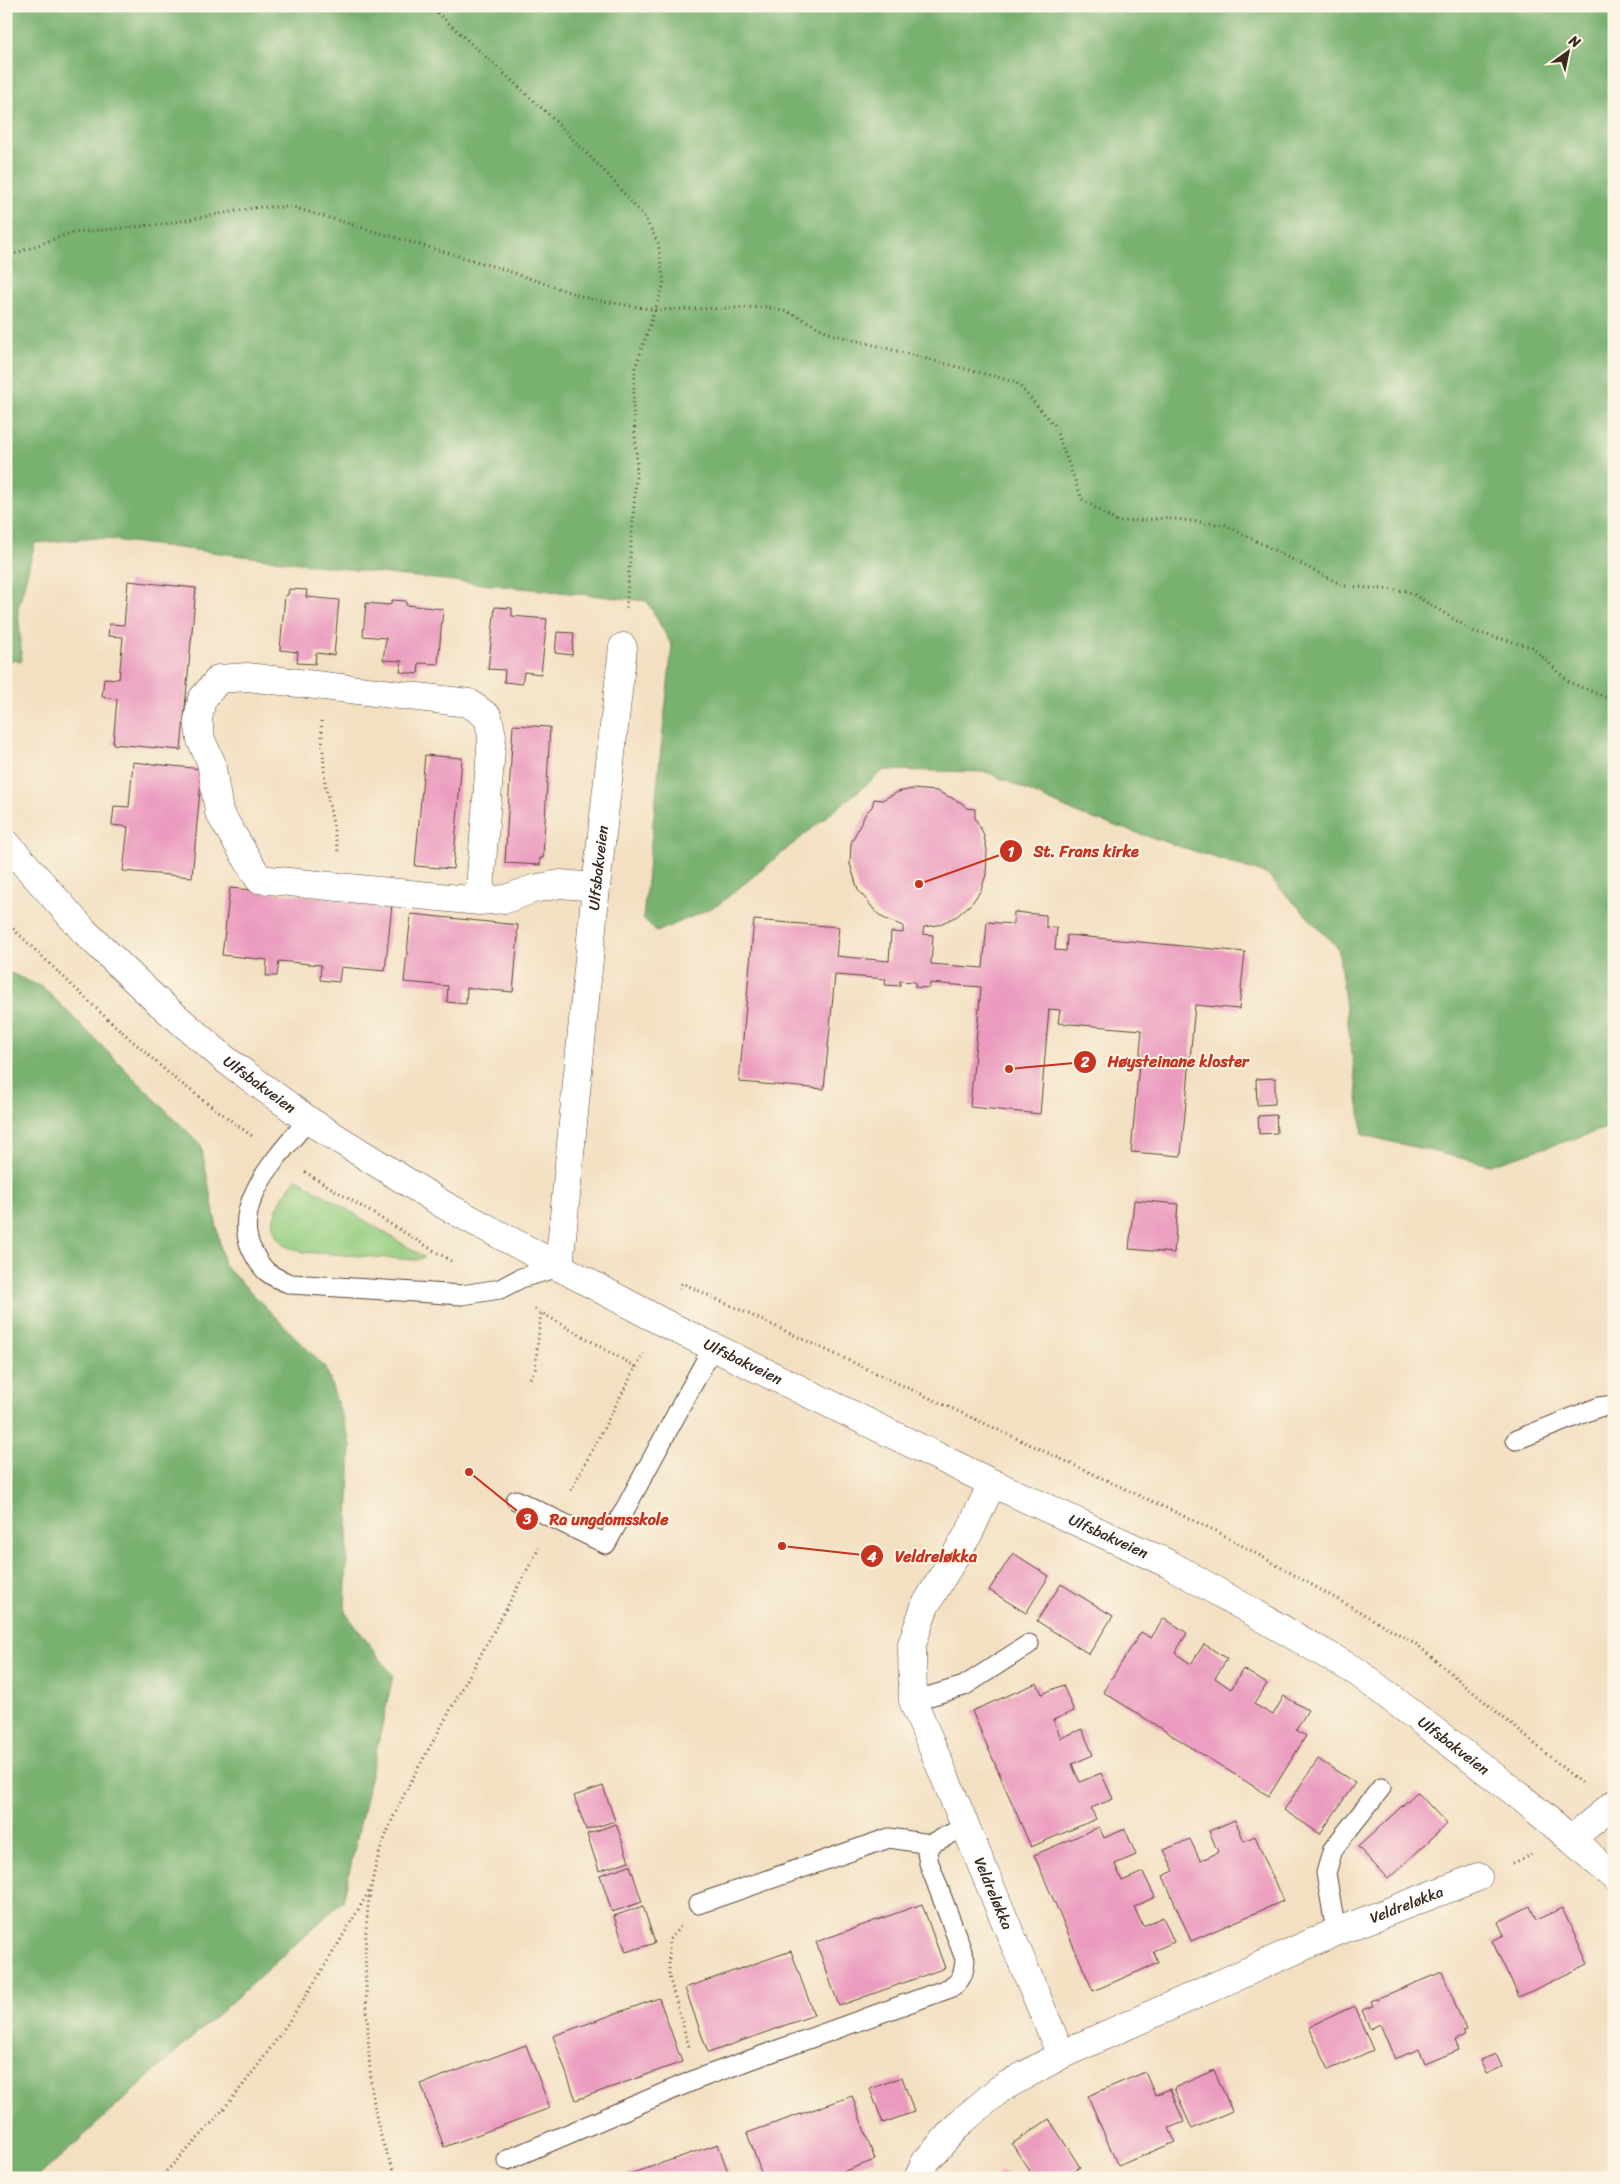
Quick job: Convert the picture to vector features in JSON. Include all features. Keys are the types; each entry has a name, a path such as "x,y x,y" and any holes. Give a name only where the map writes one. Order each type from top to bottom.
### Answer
{"street":[{"name":"Ulfsbakveien","path":"559,1267 596,887 623,647"},
{"path":"479,901 492,736 488,717 469,703 247,677 219,679 202,699 198,720 200,740 211,762 219,812 259,879 479,901 506,899 533,889 560,884 596,887"},
{"name":"Ulfsbakveien","path":"6,843 84,932 155,999 226,1060 308,1120 444,1205 559,1267 713,1347 992,1483 1170,1564 1357,1672 1517,1794 1614,1877"},
{"name":"Veldreløkka","path":"992,1483 970,1531 925,1606 912,1644 913,1701 967,1826 1061,2055"},
{"path":"1571,1839 1614,1804"},
{"name":"Veldreløkka","path":"918,2178 926,2161 960,2122 1000,2090 1061,2055 1336,1932 1478,1876"}],"lane":[{"path":"308,1120 264,1175 253,1196 247,1219 246,1240 258,1264 271,1277 291,1284 462,1295 500,1289 521,1278 559,1267"},
{"path":"516,1500 606,1544 713,1347"},
{"path":"1516,1440 1600,1407 1614,1405"},
{"path":"913,1701 964,1686 1029,1644"},
{"path":"1336,1932 1326,1873 1333,1849 1381,1788"},
{"path":"698,1904 889,1838 930,1844 967,1826"},
{"path":"507,2160 697,2079 950,1988 958,1983 964,1974 966,1959 929,1863 927,1853 930,1844"}],"path":[{"path":"430,6 545,112 608,176 646,218 658,243 664,284 635,368 633,406 638,464 623,647"},
{"path":"6,257 70,233 164,224 258,207 292,207 499,268 590,299 656,310 767,307 790,312 831,334 1016,382 1054,425 1082,499 1116,522 1167,518 1226,526 1344,586 1408,591 1475,632 1532,647 1569,682 1614,701"},
{"path":"323,686 321,742 325,782 347,888"},
{"path":"6,922 101,1013 174,1078 278,1156 452,1262"},
{"path":"398,2178 383,2148 373,2104 366,1984 366,1936 370,1888 383,1840 404,1794 555,1520 636,1366 500,1289"},
{"path":"530,1378 535,1368 541,1312"},
{"path":"1478,1876 1571,1839"},
{"path":"159,2178 204,2134 248,2082 337,1946 370,1888"},
{"path":"697,2079 669,1976 670,1940 698,1904"}],"green space":[{"path":"6,6 1614,6 1614,1126 1490,1165 1363,1135 1338,948 1266,874 1081,815 987,772 884,770 718,905 657,932 643,918 672,646 647,601 396,575 98,538 35,543 18,609 22,661 6,660"},
{"path":"6,971 44,988 201,1145 224,1265 326,1368 351,1445 345,1612 393,1676 343,1901 37,2178 6,2178"},
{"path":"296,1178 424,1257 417,1260 304,1252 286,1246 278,1239 274,1230 274,1222 280,1203"}],"building":[{"path":"128,581 196,588 181,750 113,744 117,699 102,697 104,678 119,679 123,637 108,636 109,624 124,625"},
{"path":"289,589 307,590 306,597 339,600 334,655 316,653 315,664 297,663 298,652 280,650 285,595 288,595"},
{"path":"392,600 406,601 406,605 443,609 438,664 419,663 418,674 400,672 402,661 383,660 386,638 363,636 366,603 389,605"},
{"path":"495,607 512,608 512,616 547,619 541,674 524,672 522,684 504,682 505,670 488,669"},
{"path":"557,632 574,633 572,655 555,653"},
{"path":"513,725 550,727 543,858 540,858 540,865 505,863"},
{"path":"425,755 462,758 453,869 415,866"},
{"path":"133,762 202,769 192,877 123,871 128,827 112,825 114,806 129,807"},
{"path":"912,789 937,791 962,803 966,808 975,809 975,818 983,833 987,850 986,875 981,890 972,903 957,916 938,925 924,927 923,934 933,935 931,964 983,968 987,922 1013,924 1014,912 1046,915 1046,927 1057,928 1055,950 1066,951 1067,935 1245,952 1239,1009 1195,1005 1181,1156 1131,1152 1142,1030 1058,1023 1060,1010 1049,1009 1040,1114 970,1107 981,987 930,983 929,988 915,987 915,982 900,981 900,986 885,985 886,979 835,975 824,1089 739,1082 754,920 839,927 836,956 889,961 891,932 903,933 903,926 883,918 858,890 850,864 851,843 866,813 872,807 874,799 882,800 898,792"},
{"path":"230,888 392,904 385,971 341,967 339,982 320,980 321,965 279,961 277,976 266,976 267,960 222,955"},
{"path":"411,914 518,925 513,992 467,988 466,1004 447,1002 448,986 404,982"},
{"path":"1275,1078 1275,1104 1257,1105 1256,1079"},
{"path":"1276,1115 1277,1133 1259,1134 1258,1116"},
{"path":"1134,1200 1178,1204 1174,1253 1129,1249"},
{"path":"1013,1553 1049,1576 1026,1613 989,1590"},
{"path":"1061,1584 1113,1616 1089,1654 1037,1621"},
{"path":"1164,1618 1187,1633 1175,1653 1191,1664 1204,1644 1227,1659 1215,1678 1231,1689 1243,1669 1267,1684 1254,1704 1273,1715 1284,1696 1308,1710 1296,1730 1306,1736 1269,1796 1103,1692 1141,1632 1151,1638"},
{"path":"1037,1683 1042,1694 1063,1685 1074,1711 1053,1720 1061,1738 1082,1729 1093,1755 1072,1764 1076,1774 1080,1782 1101,1773 1113,1799 1091,1808 1096,1819 1031,1847 972,1711"},
{"path":"1318,1759 1355,1783 1320,1834 1284,1810"},
{"path":"603,1786 615,1821 586,1830 574,1796"},
{"path":"1417,1792 1447,1824 1388,1879 1358,1847"},
{"path":"1235,1820 1244,1841 1255,1836 1283,1901 1191,1941 1163,1876 1174,1871 1164,1850 1190,1839 1200,1860 1209,1857 1218,1852 1209,1831"},
{"path":"616,1824 629,1861 599,1871 587,1834"},
{"path":"1099,1827 1104,1838 1125,1829 1136,1855 1115,1864 1122,1881 1143,1872 1155,1897 1134,1907 1143,1926 1163,1917 1174,1942 1153,1951 1158,1963 1093,1991 1034,1855"},
{"path":"630,1865 642,1902 612,1912 600,1875"},
{"path":"922,1904 945,1968 839,2006 816,1942"},
{"path":"643,1906 655,1943 626,1952 614,1916"},
{"path":"1530,1906 1536,1920 1562,1908 1588,1964 1519,1997 1492,1941 1504,1935 1498,1922"},
{"path":"791,1951 814,2015 708,2053 685,1988"},
{"path":"1442,1972 1466,2030 1463,2031 1465,2036 1455,2040 1459,2050 1425,2064 1419,2049 1395,2059 1380,2024 1370,2029 1362,2010 1373,2006 1371,2001"},
{"path":"659,1998 682,2062 576,2100 553,2036"},
{"path":"1354,2006 1373,2050 1329,2070 1309,2027"},
{"path":"526,2045 550,2108 444,2147 421,2084"},
{"path":"1496,2054 1502,2067 1486,2074 1480,2060"},
{"path":"1214,2070 1232,2111 1192,2129 1174,2088"},
{"path":"1145,2072 1155,2095 1170,2089 1184,2122 1169,2128 1175,2142 1118,2166 1088,2096"},
{"path":"902,2077 914,2112 883,2123 870,2089"},
{"path":"852,2096 875,2160 825,2178 763,2178 747,2133"},
{"path":"1049,2119 1080,2167 1063,2178 1041,2178 1037,2172 1032,2175 1012,2144"},
{"path":"718,2144 730,2178 621,2178 621,2177"},
{"path":"998,2173 1022,2177 1022,2178 997,2178"}],"place":[{"name":"St. Frans kirke","path":"919,884"},
{"name":"Høysteinane kloster","path":"1009,1069"},
{"name":"Ra ungdomsskole","path":"469,1472"},
{"name":"Veldreløkka","path":"782,1546"}]}
